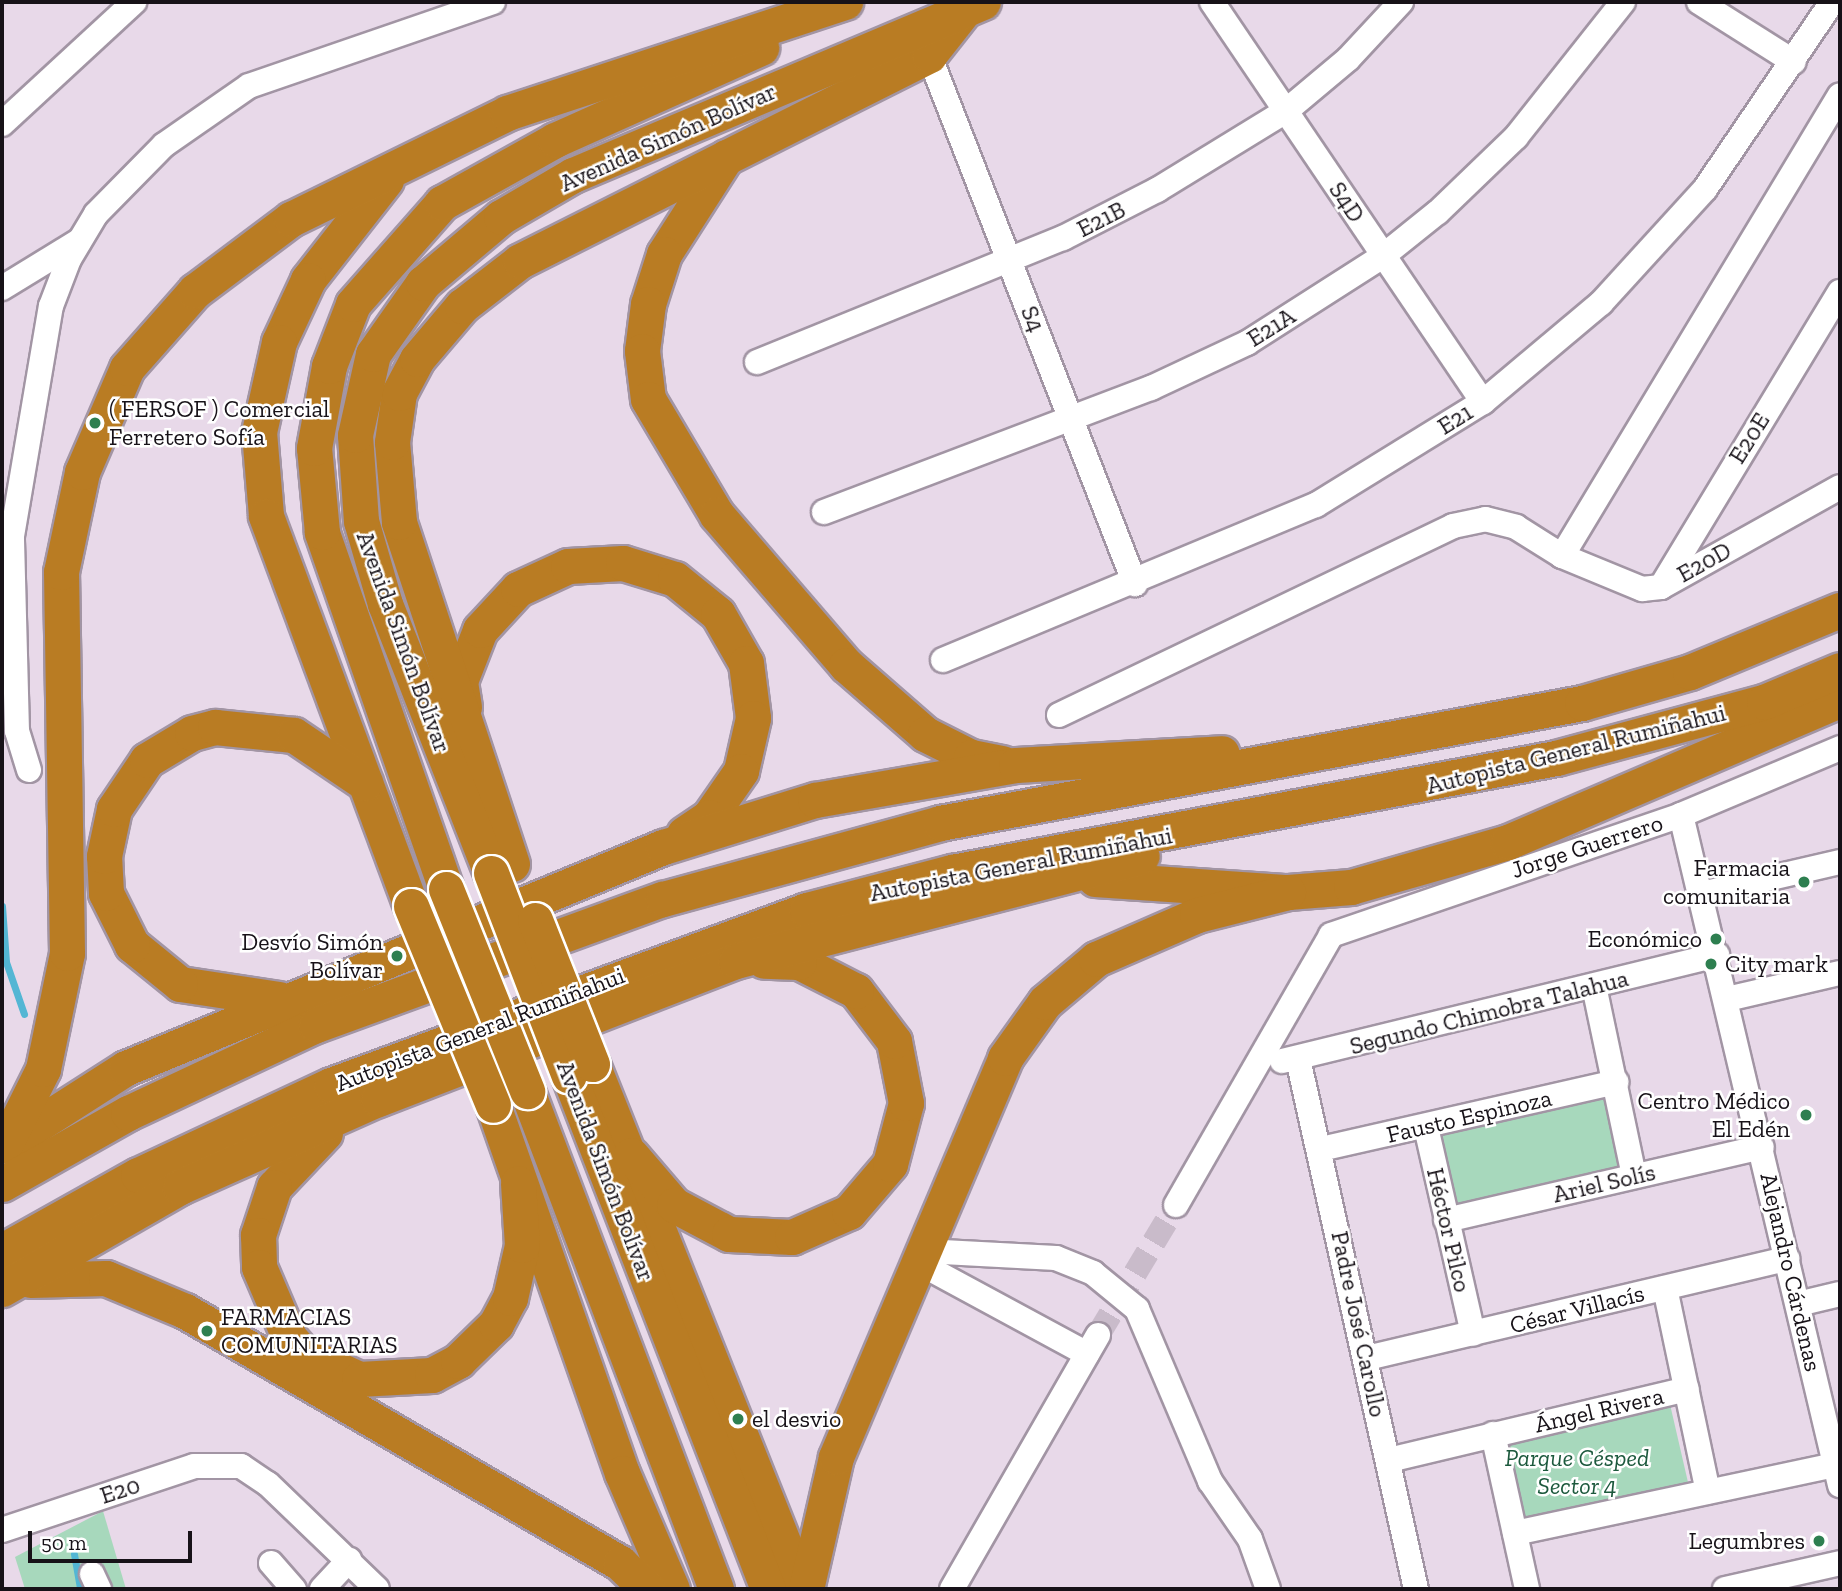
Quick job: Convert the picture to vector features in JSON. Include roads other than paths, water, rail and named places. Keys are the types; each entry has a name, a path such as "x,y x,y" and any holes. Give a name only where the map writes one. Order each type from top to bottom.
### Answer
{"highway":[{"path":"3,1147 43,1069 67,953 61,572 82,472 127,368 195,291 291,219 402,162 507,113 845,2"},
{"name":"Avenida Simón Bolívar","path":"716,1589 527,1091 446,889 321,532 314,448 329,366 353,304 442,203 497,168 863,2"},
{"path":"804,1589 631,1155 580,1070 501,869 469,738 399,522 393,442 399,393 417,359 462,306 520,261 929,55 973,6"},
{"name":"Avenida Simón Bolívar","path":"501,869 385,604 361,521 355,435 373,354 423,283 502,217 573,174 973,6"},
{"path":"728,155 664,254 648,304 642,351 654,411 717,515 846,665 925,734 971,757 1016,765"},
{"path":"402,162 347,222 308,280 279,342 260,432 266,516 411,906 493,1105 518,1184 622,1473 671,1589"},
{"path":"469,738 460,681 480,630 518,590 568,566 623,562 675,579 718,614 746,663 754,718 741,771 709,817 663,847"},
{"name":"Autopista General Rumiñahui","path":"2,1184 128,1113 316,1025 663,899 940,823 1581,703 1690,672 1840,610"},
{"name":"Autopista General Rumiñahui","path":"5,1274 138,1175 331,1085 684,952 807,910 952,872 1258,817 1622,742 1764,702 1840,670"},
{"path":"1078,878 1288,892 1351,887 1508,842 1840,700"},
{"path":"286,1000 180,984 132,945 106,893 104,856 114,809 147,760 215,727 294,735 365,783"},
{"path":"3,1147 126,1068 663,847 815,800 1016,765 1213,750 1256,762"},
{"path":"5,1274 180,1187 378,1099 736,961 1078,878 1258,817"},
{"path":"804,1589 836,1457 1005,1058 1045,1002 1096,959 1146,933 1288,892"},
{"path":"631,1155 674,1205 729,1234 792,1237 849,1212 890,1164 906,1103 896,1054 856,991 799,962 736,961"},
{"name":"Avenida Simón Bolívar","path":"580,1070 768,1589"},
{"path":"378,1099 310,1142 274,1187 264,1214 259,1256 267,1297 303,1353 336,1371 382,1382 432,1375 458,1361 496,1324 510,1298 522,1245 518,1184"},
{"path":"5,1274 83,1274 145,1292 620,1563 647,1589"}],"street":[{"path":"2,124 134,2"},
{"path":"29,770 17,731 12,536 51,306 80,240 96,214 164,145 250,86 493,2"},
{"name":"S4D","path":"1212,2 1483,402"},
{"name":"E21B","path":"757,362 1010,259 1157,190 1286,111 1348,59 1401,2"},
{"name":"E21A","path":"824,512 1071,418 1247,343 1383,256 1516,137 1623,2"},
{"path":"1699,2 1794,62"},
{"name":"E21","path":"943,660 1135,584 1316,505 1483,402 1601,303 1688,208 1794,62 1832,2"},
{"name":"S4","path":"929,55 1135,584"},
{"path":"1562,556 1840,95"},
{"path":"2,288 80,240"},
{"name":"E20E","path":"1661,587 1838,305"},
{"name":"E20D","path":"1059,715 1453,526 1485,519 1516,527 1562,556 1623,585 1661,587 1840,487"},
{"name":"Jorge Guerrero","path":"1260,1063 1331,935 1681,815 1840,748"},
{"name":"Alejandro Cárdenas","path":"1681,815 1717,955 1798,1304 1833,1420 1838,1475"},
{"path":"1702,894 1840,862"},
{"name":"Segundo Chimobra Talahua","path":"1260,1063 1298,1059 1717,955"},
{"path":"1727,999 1840,974"},
{"path":"1594,986 1634,1175"},
{"name":"Padre José Carollo","path":"1298,1059 1321,1149 1416,1589"},
{"path":"1176,1205 1260,1063"},
{"name":"Fausto Espinoza","path":"1321,1149 1616,1082"},
{"name":"Héctor Pilco","path":"1426,1127 1473,1334"},
{"name":"Ariel Solís","path":"1446,1220 1762,1147"},
{"path":"922,1257 1092,1345 952,1589"},
{"path":"922,1257 1056,1258 1093,1273 1138,1309 1210,1481 1250,1539 1268,1589"},
{"name":"César Villacís","path":"1367,1358 1787,1259"},
{"path":"1665,1287 1707,1492"},
{"path":"1798,1304 1840,1294"},
{"name":"Ángel Rivera","path":"1389,1460 1686,1389"},
{"path":"1493,1434 1527,1589"},
{"name":"E20","path":"2,1530 194,1466 241,1466 349,1560"},
{"path":"1515,1534 1707,1492 1838,1475"},
{"path":"322,1589 349,1560 377,1589"},
{"path":"271,1563 294,1589"},
{"path":"1724,1589 1840,1563"}],"waterway":[{"path":"2,906 6,962 24,1014"},
{"path":"74,1554 80,1589"}],"tunnel":[{"path":"1098,1335 1176,1205"}],"place":[{"name":"( FERSOF ) Comercial Ferretero Sofía","path":"95,423"},
{"name":"Farmacia comunitaria","path":"1804,882"},
{"name":"Económico","path":"1716,939"},
{"name":"Desvío Simón Bolívar","path":"397,956"},
{"name":"City mark","path":"1711,964"},
{"name":"Centro Médico El Edén","path":"1806,1115"},
{"name":"FARMACIAS COMUNITARIAS","path":"207,1331"},
{"name":"el desvio","path":"738,1419"},
{"name":"Legumbres","path":"1819,1541"}],"park label":[{"name":"Parque Césped Sector 4","path":"1577,1472"}]}
